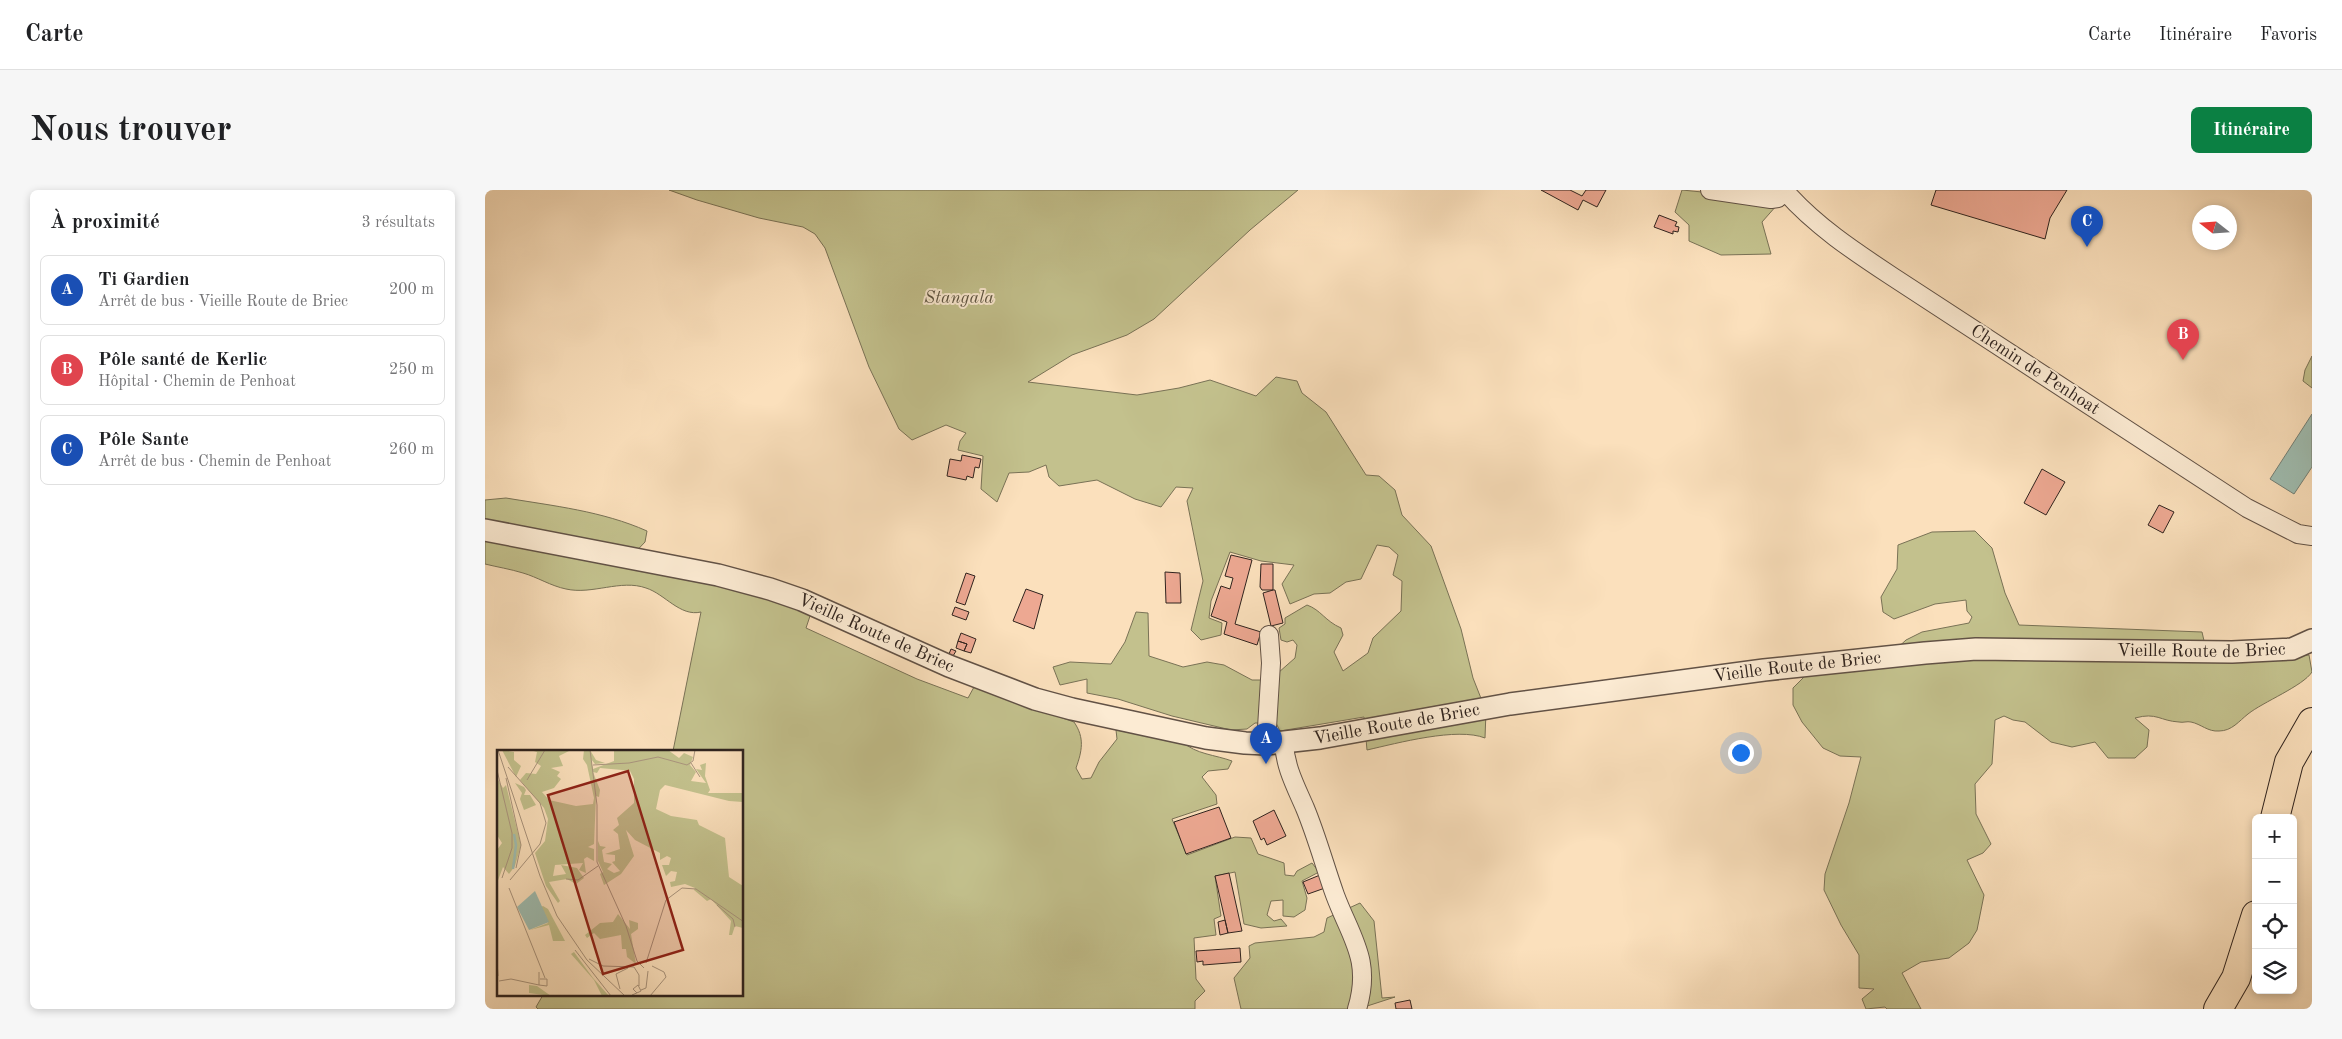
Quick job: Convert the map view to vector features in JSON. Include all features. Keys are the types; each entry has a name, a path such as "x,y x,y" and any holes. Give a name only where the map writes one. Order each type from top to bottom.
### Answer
{"highway":[{"path":"2276,814 2289,762 2312,722"},
{"path":"2218,1009 2236,978 2252,928"}],"street":[{"path":"1710,190 1771,199 1778,198 1784,190"},
{"name":"Chemin de Penhoat","path":"1784,190 1810,216 1893,278 2233,499 2305,535 2312,547"},
{"name":"Vieille Route de Briec","path":"485,530 718,575 770,589 802,600 987,682 1053,705 1206,738 1275,743 1375,729 1520,702 1755,671 1925,653 1976,649 2232,652 2291,650 2312,640"},
{"path":"1269,635 1275,743 1285,754 1336,898 1349,924 1358,952 1363,984 1357,1009"}],"green space":[{"name":"Stangala","path":"669,190 1298,190 1250,230 1154,319 1127,335 1072,355 1028,382 1137,395 1179,388 1210,380 1256,396 1276,377 1297,381 1302,393 1326,412 1366,475 1379,476 1395,490 1402,515 1431,546 1461,629 1473,678 1486,711 1485,738 1473,735 1444,735 1367,750 1364,717 1280,731 1276,723 1255,723 1247,729 1231,730 1172,716 1118,699 1087,693 1087,679 1060,685 1053,667 1070,662 1111,664 1125,642 1136,612 1148,613 1149,656 1183,667 1207,662 1224,665 1252,680 1270,680 1295,658 1297,645 1293,640 1287,642 1281,640 1279,628 1285,624 1285,618 1307,605 1341,628 1343,635 1334,652 1343,671 1368,653 1373,638 1401,611 1402,581 1393,575 1398,555 1389,547 1377,545 1361,579 1346,582 1330,593 1314,594 1290,604 1282,584 1294,565 1261,561 1230,552 1211,601 1209,618 1222,623 1221,635 1201,640 1191,630 1203,581 1187,501 1193,488 1176,487 1161,507 1135,499 1097,480 1059,486 1049,477 1046,465 1029,472 1009,473 997,502 981,489 983,456 958,450 960,441 966,433 946,425 912,440 899,429 869,367 825,248 815,234 803,227 759,218"},
{"path":"1682,190 1722,194 1777,205 1762,222 1771,254 1721,255 1689,241 1689,225 1675,212"},
{"path":"2312,356 2312,388 2303,381 2305,370"},
{"path":"506,498 578,510 630,524 647,531 645,542 626,562 726,580 811,613 806,628 917,679 968,698 974,687 1074,722 1081,739 1080,756 1076,768 1082,779 1091,778 1099,762 1117,739 1116,730 1183,742 1200,752 1232,761 1228,769 1208,771 1202,777 1216,795 1217,804 1172,819 1187,855 1235,837 1251,838 1258,854 1284,863 1285,875 1294,876 1297,871 1312,863 1319,872 1302,881 1307,898 1305,910 1294,917 1283,916 1283,900 1271,901 1267,915 1274,921 1281,919 1287,926 1261,928 1244,924 1235,872 1215,876 1221,916 1214,919 1216,935 1194,938 1196,979 1205,991 1195,1001 1195,1009 538,1009 536,1007 542,996 744,996 744,750 673,750 701,612 693,613 679,608 646,588 627,585 586,590 566,589 523,573 485,564 485,500"},
{"path":"1975,531 1992,548 2005,593 2019,625 2202,632 2208,658 2309,655 2312,672 2300,683 2255,709 2224,731 2211,730 2191,722 2173,721 2154,716 2135,718 2149,730 2147,747 2135,758 2108,758 2095,742 2072,747 2051,742 2025,722 2004,716 1995,720 1992,764 1975,784 1976,814 1991,844 1983,853 1967,860 1984,895 1977,930 1969,943 1949,958 1921,962 1902,973 1921,1009 1887,1009 1885,1007 1866,1009 1862,999 1874,989 1859,988 1859,955 1841,925 1824,890 1825,874 1849,803 1861,757 1840,756 1823,748 1802,722 1793,705 1793,688 1808,673 1882,662 1906,640 1922,632 1969,623 1972,617 1967,611 1966,600 1935,604 1894,619 1883,612 1881,597 1897,569 1898,545 1932,532"},
{"path":"1360,903 1374,921 1382,998 1395,997 1358,1009 1241,1009 1234,978 1250,958 1249,946 1255,943 1314,937 1324,932 1327,918"}],"shaded area":[{"path":"2312,414 2312,467 2294,494 2270,479"}],"building":[{"path":"1541,190 1570,190 1582,196 1586,190 1606,190 1597,207 1583,200 1578,210"},
{"path":"1936,190 2067,190 2050,218 2045,239 1931,205"},
{"path":"1659,215 1677,222 1675,226 1679,227 1678,232 1673,231 1673,234 1654,227"},
{"path":"962,455 981,459 979,468 975,467 973,478 967,476 966,480 947,476 950,459 961,461"},
{"path":"2042,469 2065,482 2046,515 2024,503"},
{"path":"2159,505 2174,512 2163,533 2148,525"},
{"path":"1231,555 1252,560 1235,624 1261,632 1257,645 1224,634 1227,622 1211,616 1221,586 1230,589 1233,578 1225,576"},
{"path":"1261,564 1273,564 1273,590 1262,590 1260,587"},
{"path":"1165,572 1180,573 1181,603 1166,603"},
{"path":"966,573 975,576 965,605 956,602"},
{"path":"1026,589 1043,595 1034,629 1013,621"},
{"path":"1275,590 1283,623 1271,626 1263,593"},
{"path":"955,607 969,612 966,620 952,615"},
{"path":"961,633 976,639 971,653 964,651 967,644 958,641"},
{"path":"958,641 967,644 964,651 956,648"},
{"path":"951,649 956,651 953,656 949,654"},
{"path":"1219,807 1231,838 1186,854 1174,822"},
{"path":"1274,810 1286,836 1267,845 1264,838 1261,840 1253,821"},
{"path":"1229,873 1242,931 1228,933 1215,876"},
{"path":"1320,875 1325,888 1308,894 1303,882"},
{"path":"1225,920 1228,933 1220,935 1218,922"},
{"path":"1240,948 1241,962 1203,965 1203,961 1197,962 1196,951"},
{"path":"1410,1000 1412,1009 1396,1009 1395,1003"}],"place":[{"name":"Pôle Sante","path":"2087,247"},
{"name":"Pôle santé de Kerlic","path":"2183,360"},
{"name":"Ti Gardien","path":"1266,764"}]}
